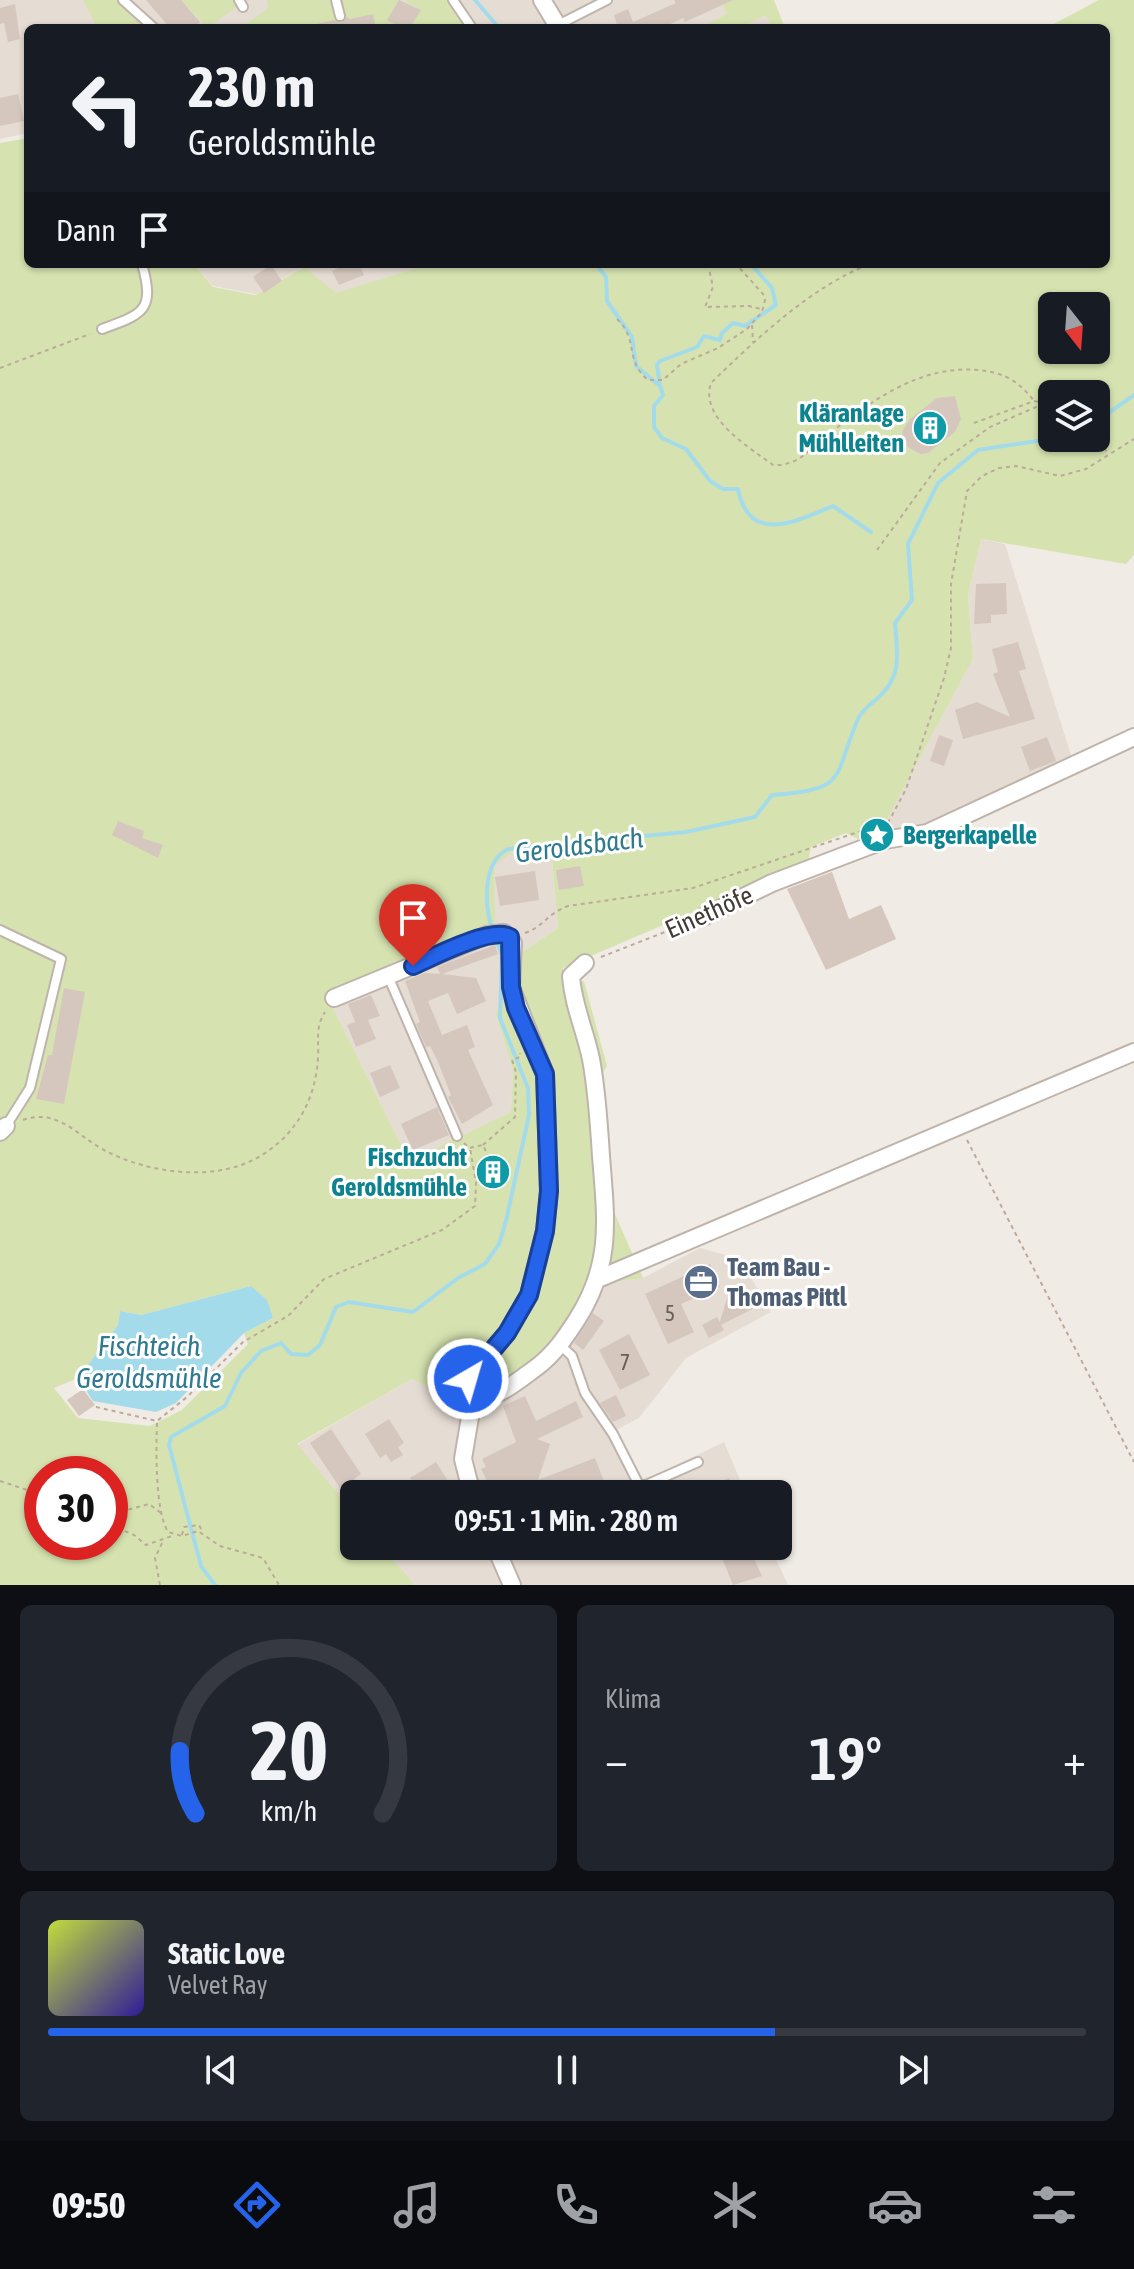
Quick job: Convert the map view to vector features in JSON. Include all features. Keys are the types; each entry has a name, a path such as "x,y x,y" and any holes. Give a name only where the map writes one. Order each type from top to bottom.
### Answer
{"street":[{"path":"542,0 554,24"},
{"name":"Einethöfe","path":"701,918 772,883 885,840 927,833 1134,737"},
{"path":"334,998 500,935 514,998 545,1074 549,1191 545,1231 533,1285 518,1317 468,1379 467,1389 473,1399 463,1459 468,1480"},
{"path":"473,1399 487,1397 516,1382 560,1345 590,1300 598,1279 607,1235 595,1081 587,1041 573,1000 571,976 585,963"},
{"path":"598,1279 961,1128 1134,1052"},
{"path":"501,1560 512,1585"}],"lane":[{"path":"123,0 150,24"},
{"path":"336,0 340,16"},
{"path":"453,0 469,24"},
{"path":"562,24 607,0"},
{"path":"102,329 137,317 145,307 149,293 143,268"},
{"path":"0,930 61,959 30,1088 3,1129"},
{"path":"388,976 457,1136"},
{"path":"560,1345 572,1356 585,1393 613,1434 639,1485 646,1485 698,1462"}],"path":[{"path":"709,268 713,287 705,307 749,306 763,309"},
{"path":"617,319 630,338 633,362 648,380 663,380 676,367 718,348 751,324 763,309 763,294 740,268"},
{"path":"861,268 839,278 753,343 711,383 708,401 714,414 773,465 799,460 830,433 912,379 964,369 990,371 1019,382 1038,402"},
{"path":"751,324 753,343"},
{"path":"0,368 102,329"},
{"path":"974,423 1034,401"},
{"path":"877,550 940,463 990,427 1038,406"},
{"path":"885,840 889,820 906,789 951,648 949,595 967,491 982,476 999,468 1016,466 1060,476 1086,469 1134,439"},
{"path":"500,935 535,930 550,912 568,906 693,888 869,828 878,829 885,840"},
{"name":"Einethöfe","path":"585,963 701,918"},
{"path":"3,1129 34,1116 51,1117 105,1151 162,1169 220,1172 251,1163 273,1149 305,1114 318,1061 318,1022 334,998"},
{"path":"470,1148 483,1145 515,1117 516,1072 512,1060 520,1057"},
{"path":"961,1128 1134,1462"},
{"path":"96,1407 157,1421 178,1406 243,1342 288,1316 324,1279 442,1230 475,1206 476,1183 470,1148 457,1136"},
{"path":"483,1145 490,1160"},
{"path":"157,1421 156,1460 162,1522 172,1536"},
{"path":"0,1481 24,1489"},
{"path":"128,1510 149,1504 161,1513"},
{"path":"182,1536 184,1527 197,1525 204,1534"},
{"path":"128,1532 146,1545 198,1531 220,1546 263,1558 279,1585"},
{"path":"160,1585 155,1558 164,1540"}],"shaded area":[{"path":"0,0 763,0 773,24 24,24 24,134 0,139"},
{"path":"197,268 301,268 256,294 213,286"},
{"path":"304,268 417,268 336,294"},
{"path":"981,539 1005,544 1075,768 907,845 877,838 973,659 968,595"},
{"path":"551,848 558,928 513,958 496,1014 513,1070 511,1112 409,1161 327,996 503,856 513,851"},
{"path":"700,1248 740,1259 771,1312 686,1358 639,1418 614,1431 640,1480 340,1480 340,1496 297,1445 412,1379 462,1401 600,1284 643,1278"},
{"path":"724,1442 740,1480 645,1480"},
{"path":"394,1560 776,1560 788,1585 415,1585"}],"green space":[{"path":"83,0 117,0 146,24 95,24"},
{"path":"174,0 234,0 238,6 213,24 204,24 182,1"},
{"path":"267,0 399,0 387,20 394,24 246,24 268,8"},
{"path":"404,0 449,0 467,24 412,24 421,10"},
{"path":"720,0 774,0 783,24 771,24 766,15 748,24 708,24 727,14"},
{"path":"1099,0 1134,0 1134,555 1126,564 981,539 968,595 973,659 877,838 864,842 846,833 811,847 808,863 563,968 565,983 584,981 607,1066 600,1077 607,1196 643,1278 600,1284 538,1355 499,1388 480,1398 457,1400 412,1379 297,1444 340,1496 340,1560 394,1560 415,1585 0,1585 0,143 24,139 24,268 197,268 213,287 255,295 305,268 336,293 417,268 1110,268 1110,24 1054,24","holes":["551,848 558,928 513,958 496,1014 513,1070 511,1112 409,1161 327,996 495,928 494,866 513,851","251,1286 273,1318 244,1333 248,1344 182,1410 150,1426 78,1418 54,1388 78,1378 118,1325 120,1311 141,1315"]}],"water":[{"name":"Fischteich Geroldsmühle","path":"251,1286 267,1300 273,1318 244,1333 176,1403 156,1412 93,1401 78,1378 118,1325 120,1311 141,1315"}],"building":[{"path":"146,0 181,0 200,22 198,24 167,24"},
{"path":"399,0 421,10 412,24 394,24 387,20"},
{"path":"674,0 733,0 685,22 683,18 670,24 617,24 614,15 628,9 633,22 676,3"},
{"path":"15,4 20,39 8,42 4,23 0,24 0,8"},
{"path":"373,14 375,24 317,24 334,20 341,23 347,17"},
{"path":"18,94 24,121 0,126 0,98"},
{"path":"266,268 273,268 282,281 264,293 253,277"},
{"path":"361,268 364,275 339,285 332,271"},
{"name":"Kläranlage Mühlleiten","path":"955,396 961,419 955,432 928,453 920,454 906,446 902,432 910,419 937,398"},
{"path":"1006,583 1007,614 991,615 991,623 974,624 976,584"},
{"path":"1018,642 1026,669 1019,671 1035,719 963,739 955,710 977,702 1010,717 993,674 998,672 992,649"},
{"path":"939,735 953,740 944,766 930,761"},
{"path":"1047,737 1056,761 1030,771 1021,747"},
{"path":"118,821 144,831 142,838 163,845 158,858 112,835"},
{"path":"580,866 584,886 559,890 556,870"},
{"path":"535,871 539,900 500,906 495,877"},
{"path":"832,872 849,919 881,905 896,939 826,970 787,889"},
{"path":"495,945 498,954 442,974 476,978 486,1001 457,1014 448,993 428,1001 442,1035 467,1025 475,1047 468,1050 493,1105 462,1124 448,1097 451,1095 438,1062 430,1046 426,1047 416,1024 420,1022 405,981 424,973 440,974 437,967"},
{"path":"64,988 85,992 64,1104 36,1099 48,1055 52,1055"},
{"path":"371,995 380,1016 368,1020 376,1039 356,1047 347,1025 355,1022 348,1004"},
{"path":"390,1065 400,1088 380,1097 370,1073"},
{"path":"437,1107 449,1135 413,1150 401,1124"},
{"path":"710,1264 720,1287 681,1304 694,1332 668,1344 645,1294"},
{"path":"742,1285 754,1308 721,1325 724,1330 709,1338 702,1325 717,1317 720,1322 729,1291"},
{"path":"593,1313 604,1321 583,1350 574,1343"},
{"path":"629,1334 650,1375 620,1390 599,1350"},
{"path":"83,1389 95,1405 79,1416 67,1400"},
{"path":"616,1395 626,1416 613,1422 600,1403"},
{"path":"525,1396 536,1421 576,1401 583,1417 537,1439 550,1444 538,1480 486,1480 481,1469 486,1467 482,1459 516,1442 503,1406"},
{"path":"389,1419 404,1443 398,1447 403,1455 391,1462 386,1454 380,1458 365,1434"},
{"path":"331,1429 361,1474 355,1480 340,1480 340,1488 310,1443"},
{"path":"595,1458 604,1480 538,1480"},
{"path":"436,1462 447,1480 411,1480"},
{"path":"723,1560 755,1560 762,1576 733,1585"}],"waterway":[{"path":"475,0 496,24"},
{"path":"599,268 606,277 607,301 632,337 636,366 660,386 663,395 654,406 654,427 662,438 686,449 710,481 723,489 738,489 744,507 752,518 763,523 790,522 833,506 871,532"},
{"path":"660,386 657,365 660,361 697,347 704,336 720,340 722,333 733,323 745,326 776,305 772,288 754,268"},
{"name":"Geroldsbach","path":"1110,412 1134,395"},
{"name":"Geroldsbach","path":"493,931 487,897 489,874 493,864 508,849 686,832 755,817 772,795 815,789 827,784 840,768 860,716 887,689 895,672 895,623 912,600 908,544 938,483 978,450 1038,441"},
{"name":"Geroldsbach","path":"215,1585 201,1566 169,1445 171,1437 225,1406 241,1373 261,1351 281,1343 291,1354 308,1355 320,1345 336,1307 349,1302 413,1312 458,1278 485,1264 499,1244 529,1115 528,1088 500,1018 502,955 496,939"}],"place":[{"name":"Kläranlage Mühlleiten","path":"930,428"},
{"name":"Bergerkapelle","path":"877,835"},
{"name":"Fischzucht Geroldsmühle","path":"493,1172"},
{"name":"Team Bau - Thomas Pittl","path":"701,1282"}],"route":[{"path":"413,966 487,935 504,933 510,937 513,943 511,987 516,1008 536,1046 545,1074 549,1191 536,1275 518,1317 468,1379"}]}
